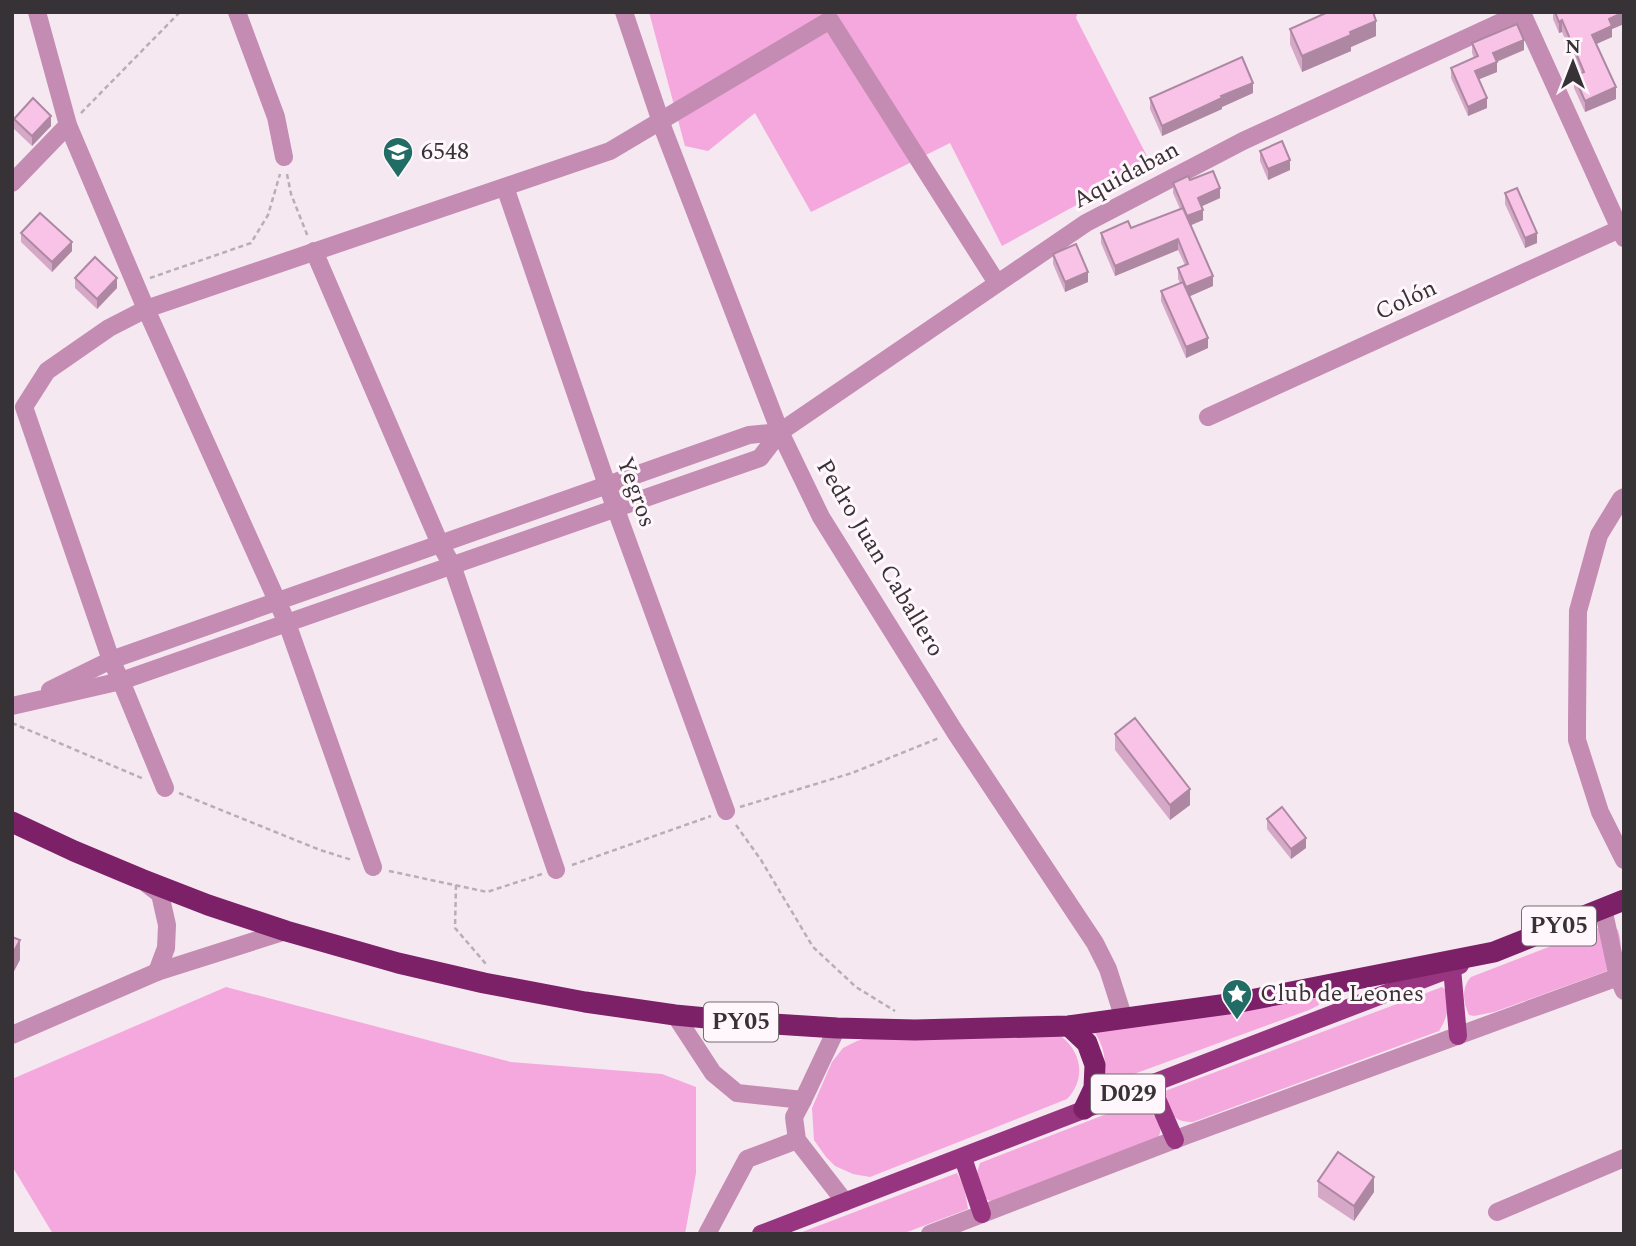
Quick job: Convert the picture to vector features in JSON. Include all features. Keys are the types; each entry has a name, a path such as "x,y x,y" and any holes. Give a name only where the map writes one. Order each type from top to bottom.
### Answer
{"highway":[{"name":"PY05","path":"12,822 74,851 208,905 398,963 585,1002 675,1015 837,1028 926,1030 1069,1026 1235,1003 1494,952 1624,900"},
{"path":"1069,1026 1087,1043 1095,1065 1094,1088 1084,1109"}],"main road":[{"name":"D029","path":"761,1234 1494,952"},
{"path":"1452,968 1458,1036"},
{"path":"1151,1085 1175,1140"},
{"path":"963,1158 982,1214"}],"street":[{"path":"37,12 68,125 146,309 287,623 373,867"},
{"path":"237,12 276,117 284,157"},
{"name":"Pedro Juan Caballero","path":"624,12 661,121 780,432 821,517 955,732 1095,943 1108,969 1124,1019"},
{"path":"1522,13 1622,231"},
{"name":"Aquidaban","path":"780,432 1086,223 1243,141 1522,13"},
{"path":"164,788 111,660 24,407 47,371 109,328 146,309 610,151 830,20 998,283"},
{"path":"12,183 68,125"},
{"name":"Yegros","path":"505,187 615,509 726,811"},
{"name":"Colón","path":"1208,417 1622,231"},
{"path":"314,251 440,544 452,565 556,870"},
{"path":"17,705 111,660 749,435 780,432"},
{"path":"17,705 121,681 760,458 780,432"},
{"path":"1624,498 1599,535 1578,611 1577,740 1600,812 1624,860"},
{"path":"141,879 160,894 167,925 166,948 157,972"},
{"path":"930,1234 1458,1036 1621,984 1603,908"},
{"path":"12,1035 157,972 286,931"},
{"path":"675,1015 713,1073 737,1093 803,1100"},
{"path":"837,1028 794,1117 797,1140 845,1202"},
{"path":"707,1234 747,1159 797,1140"},
{"path":"1497,1212 1624,1158"}],"path":[{"path":"68,125 180,12"},
{"path":"284,157 291,194 314,251"},
{"path":"136,283 251,243 268,215 284,157"},
{"path":"12,723 164,788 320,849 373,867 487,892 726,811 852,773 955,732"},
{"path":"726,811 761,860 813,947 856,987 926,1030"},
{"path":"456,885 455,928 506,987"}],"shaded area":[{"path":"649,12 1078,12 1076,18 1151,164 1002,246 950,143 811,212 755,113 708,151 685,146"},
{"path":"1606,925 1618,930 1620,941 1619,956 1610,970 1494,1012 1469,1015 1464,995 1471,977"},
{"path":"226,987 511,1062 662,1074 696,1087 696,1173 685,1234 53,1234 12,1166 12,1079"},
{"path":"1442,987 1448,992 1448,1007 1439,1031 1193,1122 1176,1118 1161,1095 1165,1091"},
{"path":"1318,998 1319,1005 1309,1010 1103,1083 1104,1056 1094,1031"},
{"path":"873,1036 1061,1036 1077,1058 1079,1075 1067,1099 870,1177 853,1174 835,1166 814,1140 812,1108 832,1062 843,1048"},
{"path":"1137,1106 1154,1115 1160,1124 1156,1142 998,1203 982,1196 977,1180 980,1163 1122,1108"},
{"path":"957,1173 968,1209 902,1234 797,1234"}],"building":[{"path":"1328,12 1373,12 1376,21 1302,56 1290,29"},
{"path":"1555,12 1624,12 1609,19 1612,26 1592,35 1616,87 1585,101 1574,76 1584,72 1562,20 1559,22"},
{"path":"1517,24 1524,40 1493,53 1497,62 1475,71 1487,98 1468,107 1451,68 1478,56 1472,43"},
{"path":"1242,57 1253,83 1162,126 1150,98"},
{"path":"33,98 51,116 32,136 14,119"},
{"path":"1282,141 1290,160 1268,169 1260,151"},
{"path":"1213,171 1220,188 1198,198 1203,210 1187,216 1173,183 1188,176 1190,180"},
{"path":"1517,188 1537,233 1525,238 1505,193"},
{"path":"1183,208 1213,276 1186,287 1178,268 1188,264 1178,239 1115,266 1101,233 1128,221 1131,228"},
{"path":"40,213 72,242 52,262 21,233"},
{"path":"1076,244 1088,272 1065,282 1053,254"},
{"path":"95,257 117,278 97,299 75,278"},
{"path":"1183,282 1208,338 1186,347 1161,291"},
{"path":"1135,718 1190,789 1170,805 1115,734"},
{"path":"1282,807 1306,838 1291,849 1267,819"},
{"path":"12,937 20,940 12,955"},
{"path":"1338,1152 1374,1177 1354,1206 1318,1181"}],"place":[{"name":"6548","path":"398,179"},
{"name":"Club de Leones","path":"1237,1021"}]}
